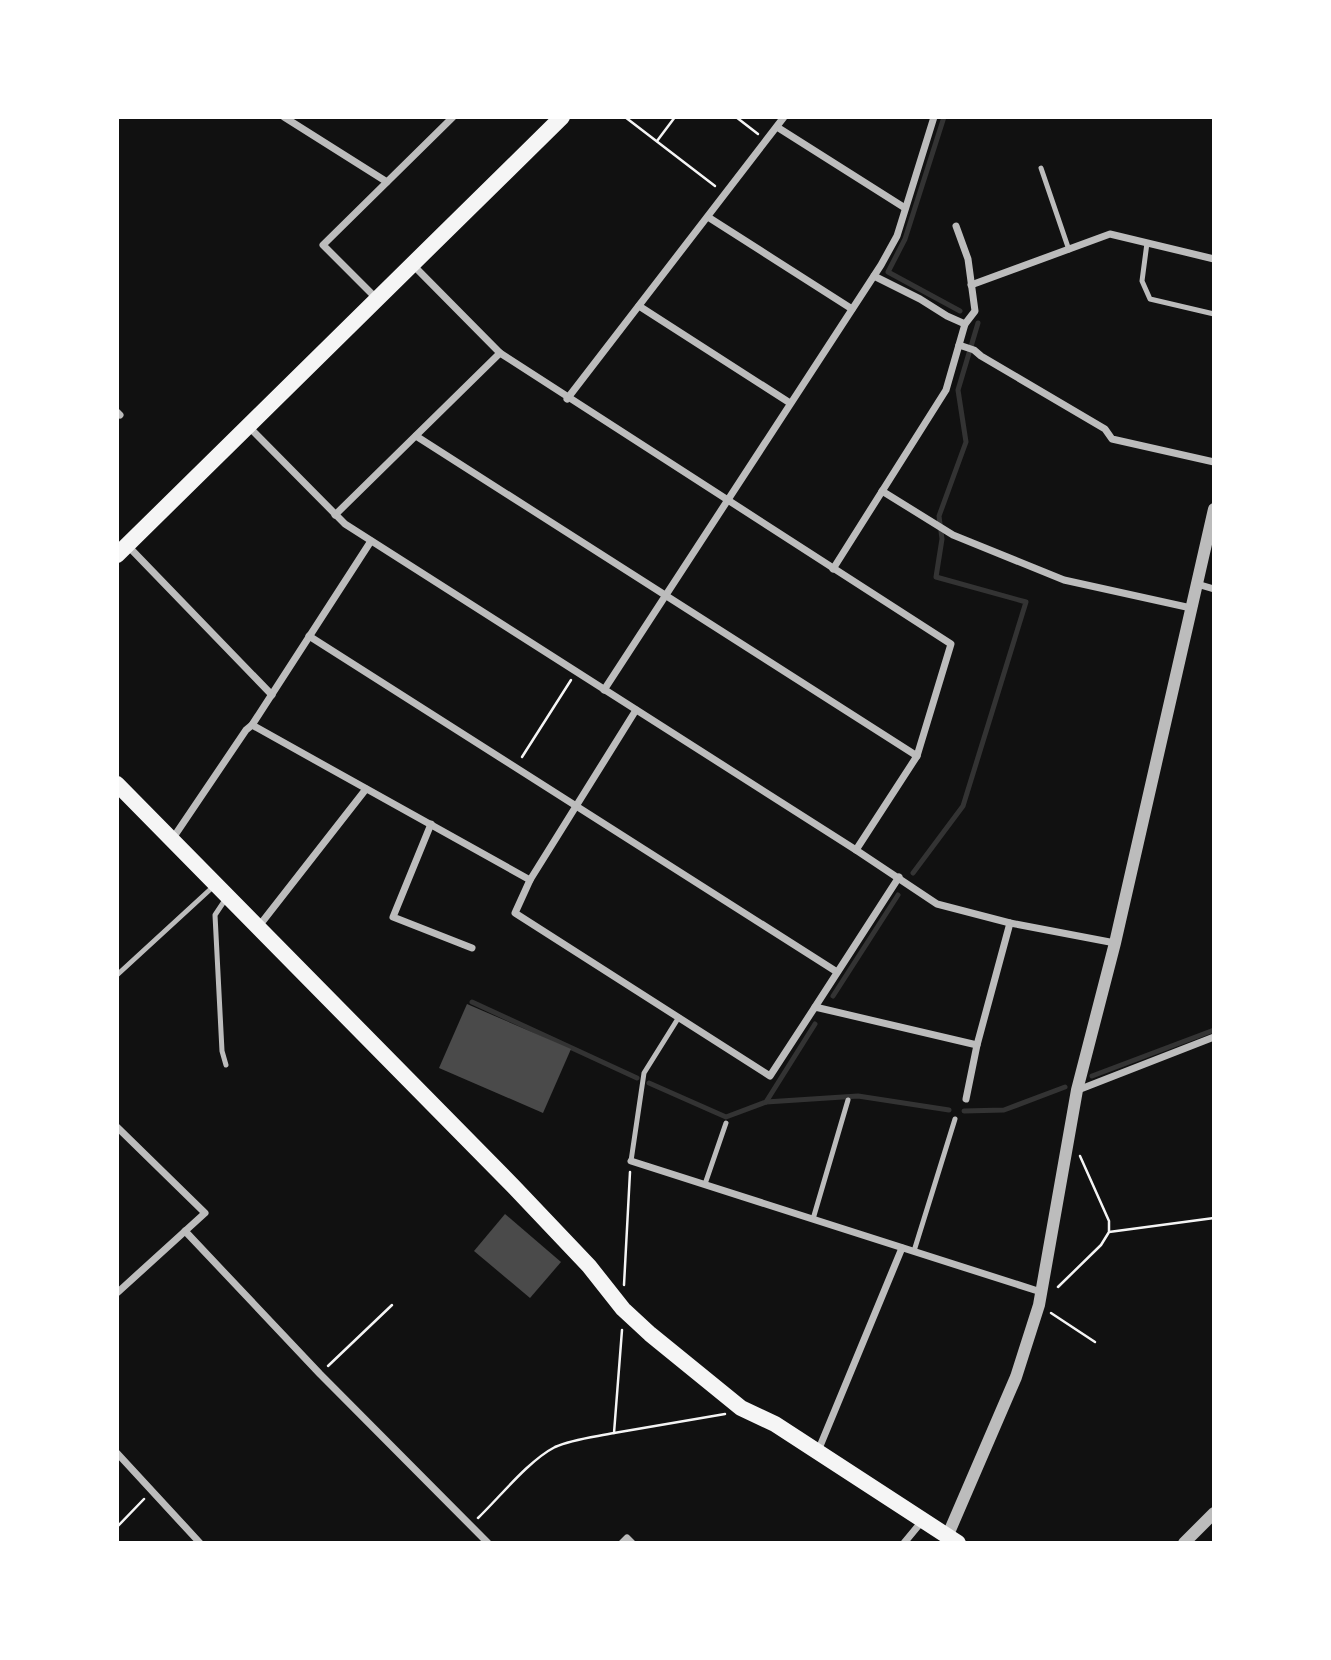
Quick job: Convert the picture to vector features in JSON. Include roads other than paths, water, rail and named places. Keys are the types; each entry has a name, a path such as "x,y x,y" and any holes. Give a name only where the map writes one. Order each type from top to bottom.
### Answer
{"main road":[{"path":"122,550 562,117"},
{"path":"117,784 551,1226 589,1266 623,1309 686,1365 741,1408 775,1424 953,1540"}],"street":[{"path":"284,117 296,121 387,182"},
{"path":"377,300 323,245 453,117"},
{"path":"567,399 784,117"},
{"path":"604,690 874,276 897,236 934,117"},
{"path":"777,127 905,208"},
{"path":"708,217 852,309"},
{"path":"833,569 946,390 961,346 965,324 975,311 968,259 956,226"},
{"path":"971,285 1110,234 1214,259"},
{"path":"412,265 500,353 567,399 951,644 917,756 856,850"},
{"path":"874,276 965,324"},
{"path":"639,306 790,402"},
{"path":"961,346 974,350 1105,429 1112,439 1214,462"},
{"path":"335,515 500,353"},
{"path":"249,426 335,515 371,541 899,877 937,904 1010,923 1115,943"},
{"path":"416,436 917,756"},
{"path":"882,491 943,530 1064,580 1191,608"},
{"path":"953,1540 1016,1377 1040,1299 1077,1090 1115,943 1214,509"},
{"path":"171,841 272,695 371,541"},
{"path":"122,550 272,695"},
{"path":"1197,584 1214,589"},
{"path":"309,636 837,972"},
{"path":"636,710 530,880 515,913 770,1076 899,877"},
{"path":"252,725 530,880"},
{"path":"259,926 366,789"},
{"path":"431,824 393,917 472,948"},
{"path":"966,1099 977,1045 1010,923"},
{"path":"815,1007 977,1045"},
{"path":"1077,1090 1214,1037"},
{"path":"117,1127 205,1213 117,1293"},
{"path":"631,1161 915,1251 1040,1299"},
{"path":"185,1231 320,1374 488,1543"},
{"path":"817,1452 902,1248"},
{"path":"117,1453 154,1490 200,1543"},
{"path":"1184,1543 1214,1513"},
{"path":"904,1543 924,1520"},
{"path":"622,1543 627,1538 632,1543"}],"lane":[{"path":"1041,168 1069,250"},
{"path":"1147,243 1142,281 1150,299 1214,314"},
{"path":"117,975 215,885"},
{"path":"226,1065 222,1051 215,915 227,897"},
{"path":"631,1161 644,1073 679,1017"},
{"path":"813,1219 848,1100"},
{"path":"915,1251 955,1119"},
{"path":"705,1184 726,1123"}],"waterway":[{"path":"944,117 905,239 888,272 960,311"},
{"path":"913,873 963,806 1026,602 936,577 942,539 939,516 966,442 958,390 978,323"},
{"path":"833,996 898,895"},
{"path":"472,1002 637,1078"},
{"path":"766,1102 815,1024"},
{"path":"1092,1076 1214,1030"},
{"path":"649,1083 726,1117 766,1102 858,1096 949,1110"},
{"path":"964,1111 1004,1110 1065,1087"}]}
